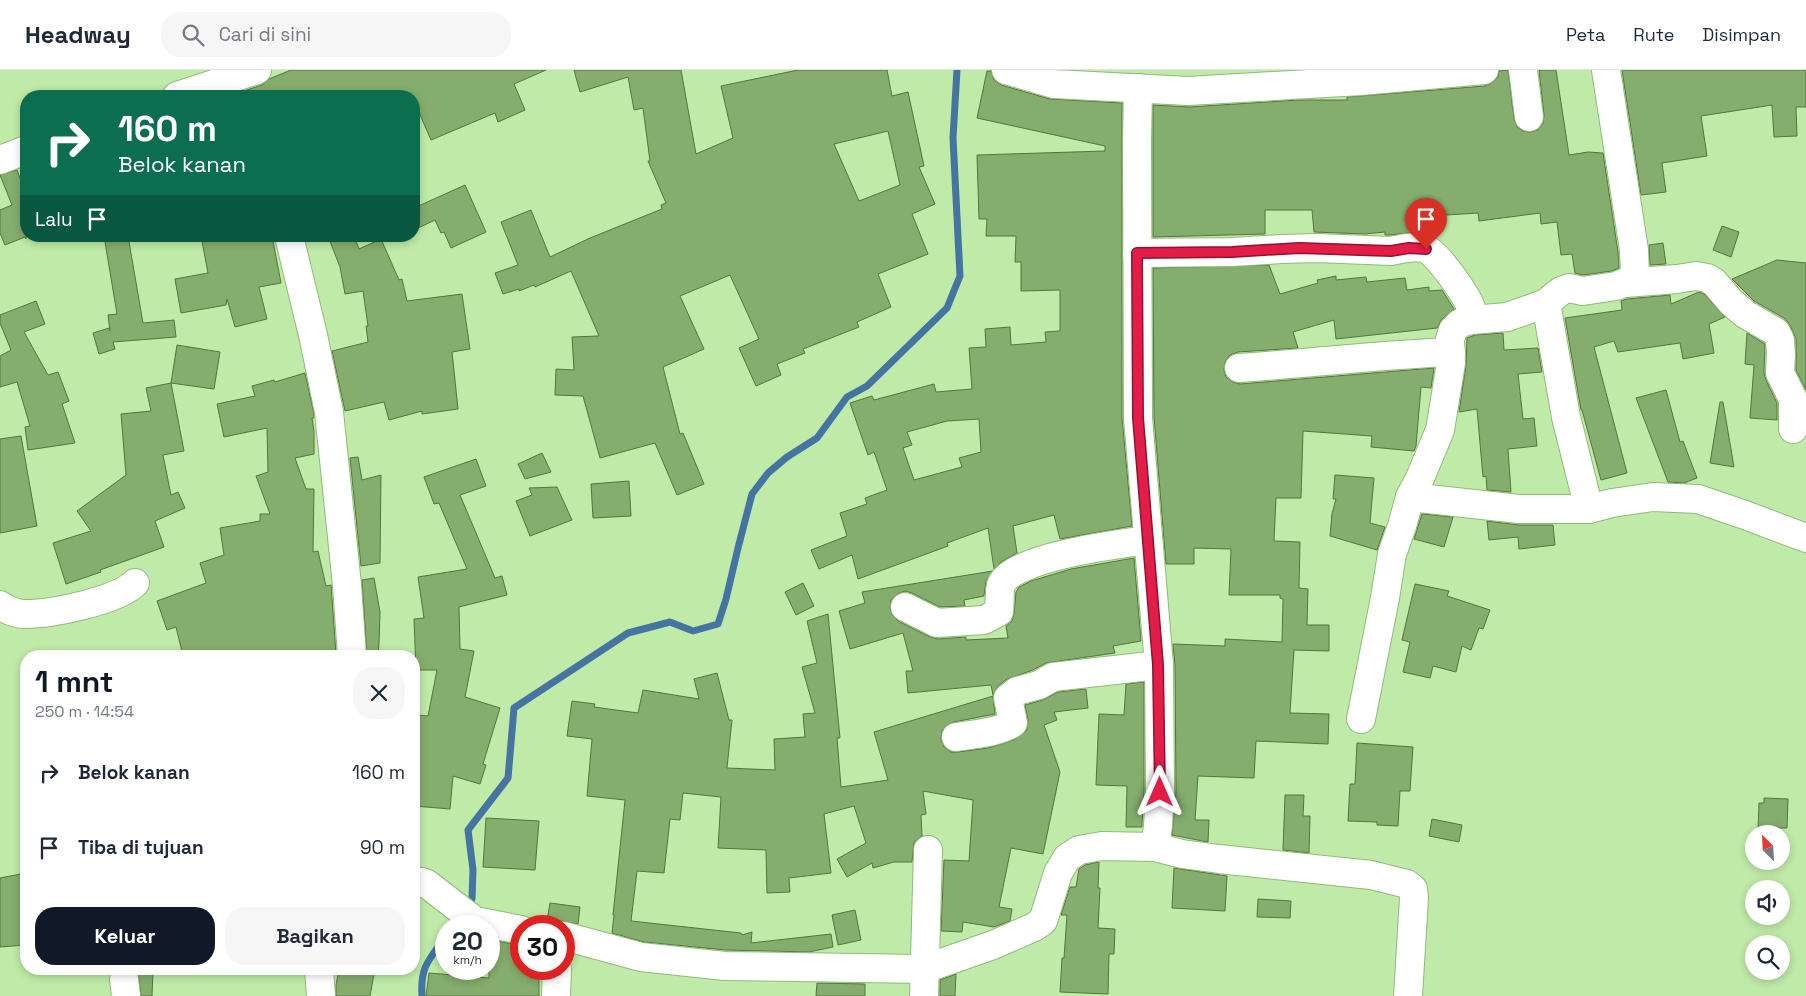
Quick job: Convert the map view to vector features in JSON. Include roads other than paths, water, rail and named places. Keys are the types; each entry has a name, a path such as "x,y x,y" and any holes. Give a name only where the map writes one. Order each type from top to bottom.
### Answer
{"street":[{"path":"1008,71 1054,84 1138,88 1188,80 1361,81 1484,70"},
{"path":"1523,70 1529,117"},
{"path":"1606,70 1634,250 1635,274 1631,280 1625,283"},
{"path":"204,90 247,81"},
{"path":"1138,88 1138,418 1158,665 1160,792 1155,847"},
{"path":"0,160 20,152"},
{"path":"290,242 307,308 329,412 347,585 352,650"},
{"path":"1137,253 1232,252 1282,249 1391,251 1409,248 1426,249 1436,257 1457,283 1471,308 1472,320"},
{"path":"1361,719 1392,554 1410,496 1420,478 1440,430 1451,363 1450,339 1453,330 1460,323 1506,317 1546,303 1561,291 1569,288 1583,291 1625,283 1696,276 1707,278 1714,282 1731,302 1745,314 1776,332 1780,340 1780,373 1793,399 1793,429"},
{"path":"1546,303 1566,417 1589,509"},
{"path":"1239,368 1384,355 1451,352"},
{"path":"1410,496 1519,509 1589,509 1612,503 1653,498 1698,499 1806,538"},
{"path":"905,607 937,623 984,620 999,612 1000,586 1011,573 1027,566 1083,550 1148,540"},
{"path":"0,605 23,614 58,611 119,595 135,584"},
{"path":"956,737 1009,726 1013,723 1014,719 1008,698 1017,691 1039,685 1053,677 1158,665"},
{"path":"575,939 641,957 725,966 924,969 992,945 1034,927 1043,921 1058,873 1067,858 1079,850 1102,846 1155,847 1182,854 1219,859 1371,875 1407,884 1412,890 1414,898 1408,996"},
{"path":"924,996 928,850"},
{"path":"423,885 475,921 510,928"},
{"path":"319,975 321,996"},
{"path":"556,996 557,980"}],"waterway":[{"path":"466,908 472,899 473,870 468,830 508,778 514,708 628,633 670,622 693,631 718,624 752,494 768,473 787,457 817,438 847,397 867,386 947,308 960,276 953,138 957,70"},
{"path":"422,996 424,969 435,951"}]}
